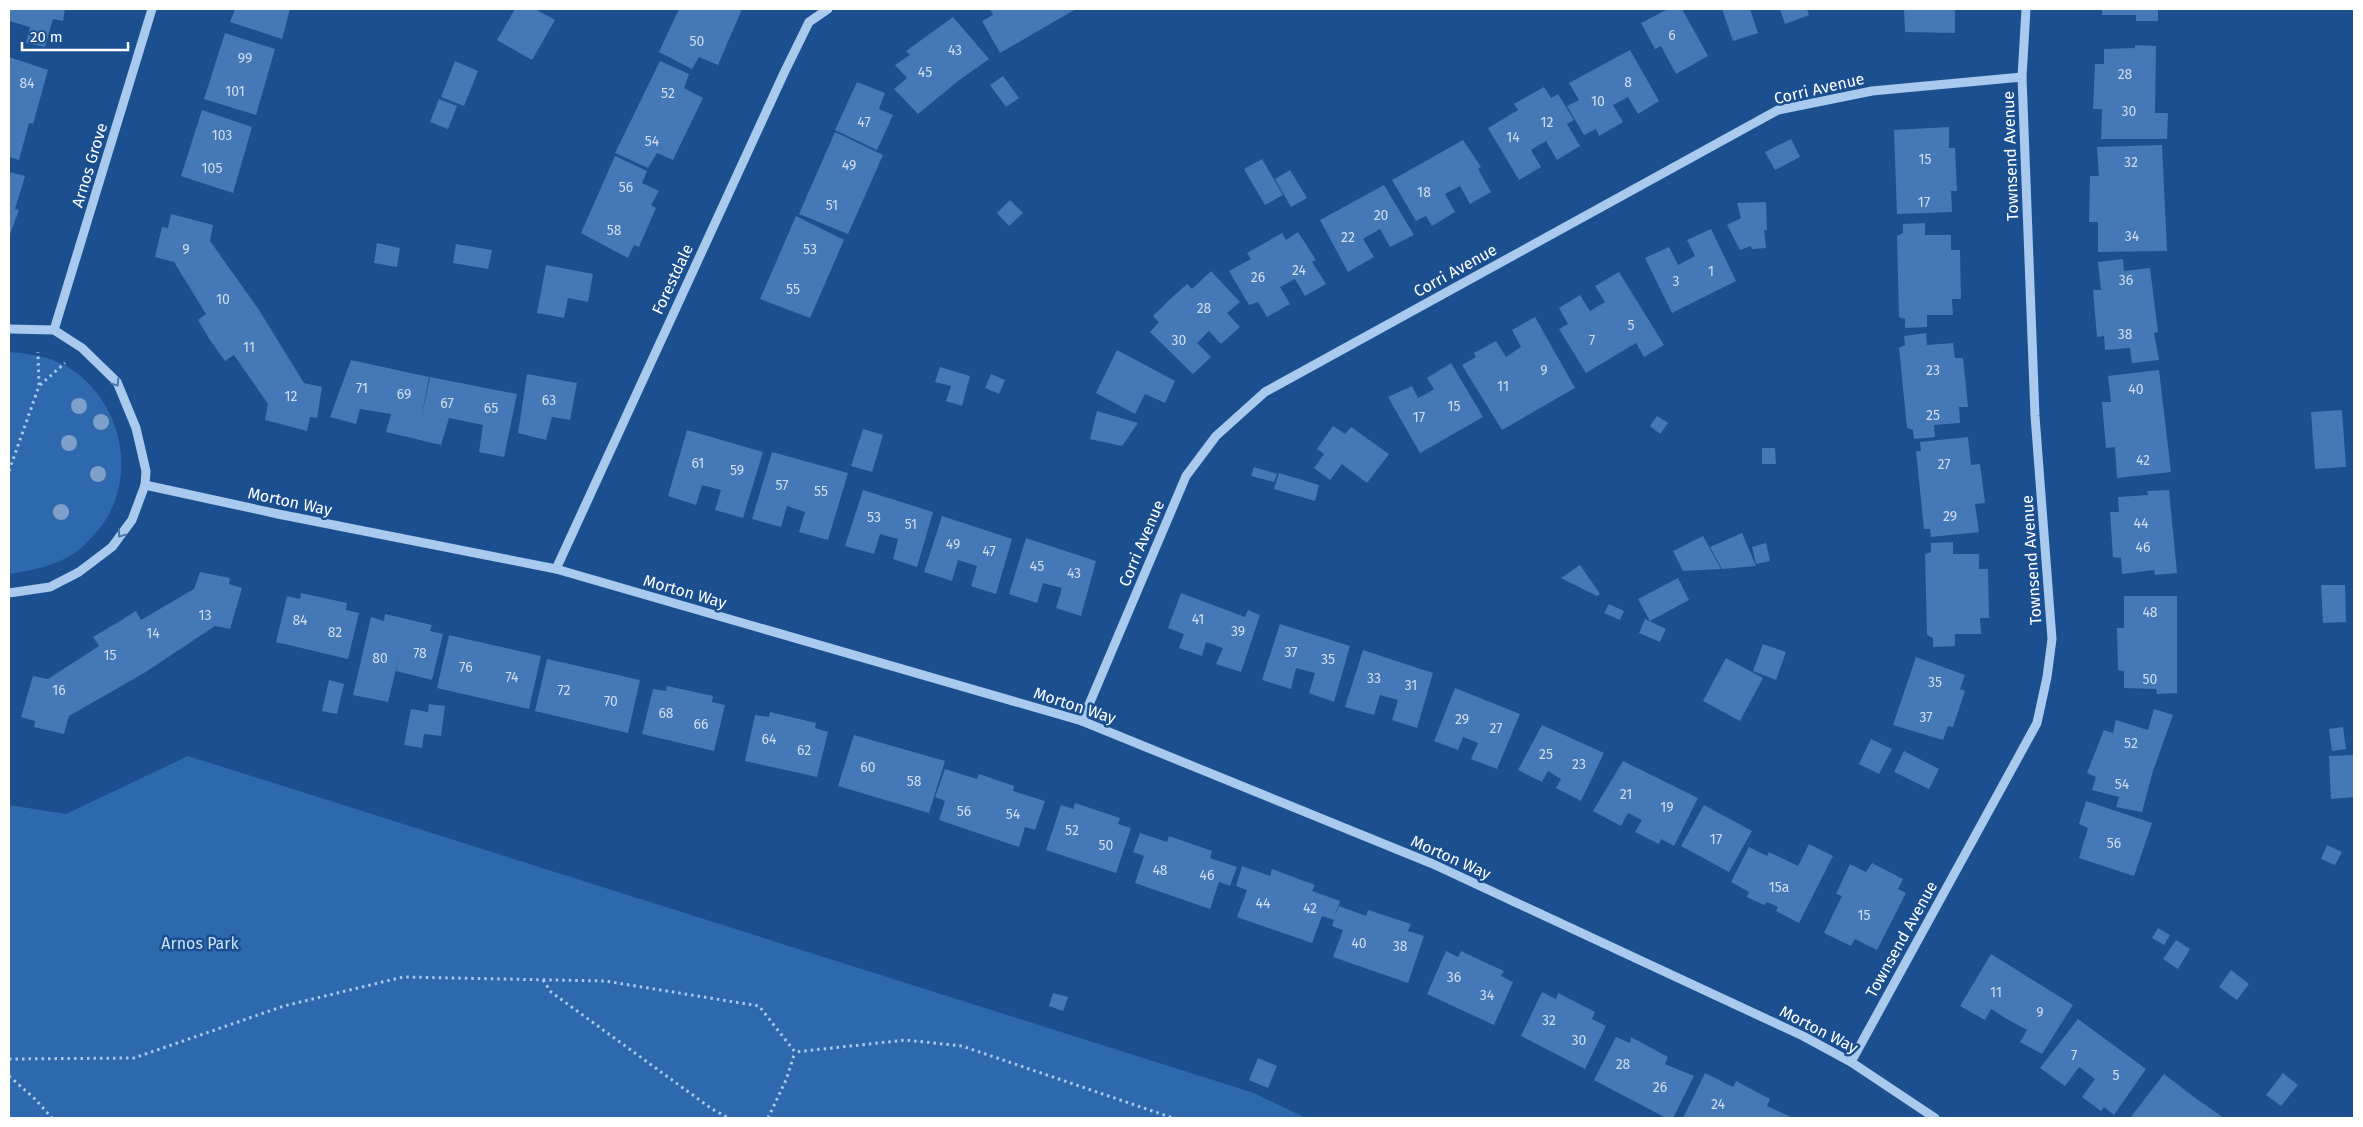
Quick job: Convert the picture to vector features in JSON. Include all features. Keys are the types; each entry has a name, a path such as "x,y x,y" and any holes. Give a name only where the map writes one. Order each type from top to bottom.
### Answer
{"street":[{"name":"Arnos Grove","path":"54,330 152,9"},
{"name":"Forestdale","path":"556,570 784,72 809,22 828,9"},
{"name":"Townsend Avenue","path":"1851,1062 2037,722 2047,677 2052,638 2034,416 2022,77 2026,9"},
{"name":"Corri Avenue","path":"1082,721 1186,476 1216,436 1265,392 1778,110 1872,91 2022,77"},
{"path":"9,329 38,328 54,330 82,348 117,382 136,428 146,471 145,485 132,520 112,546 79,572 50,587 9,593"},
{"name":"Morton Way","path":"145,485 556,570 1082,721 1433,864 1803,1036 1851,1062 1935,1118"}],"path":[{"path":"9,471 39,386 38,328"},
{"path":"39,386 82,348"},
{"path":"9,1059 134,1058 284,1006 403,978 605,981 759,1006 795,1052"},
{"path":"543,980 551,992 712,1109 730,1118"},
{"path":"795,1052 906,1040 962,1046 1173,1118"},
{"path":"768,1118 786,1080 795,1052"},
{"path":"9,1076 35,1099 52,1118"}],"green space":[{"path":"9,352 34,355 59,362 74,371 92,387 106,406 115,428 120,450 121,473 116,496 107,518 79,550 52,564 10,574 9,573"},
{"name":"Arnos Park","path":"188,756 1254,1093 1306,1118 9,1118 9,805 66,814"}],"building":[{"path":"9,9 65,9 63,21 53,19 45,47 26,43 30,27 9,21"},
{"path":"235,9 290,9 282,39 230,22"},
{"path":"515,9 535,9 555,20 532,60 497,40"},
{"path":"679,9 742,9 718,65 699,57 692,69 659,52"},
{"path":"990,9 1076,9 1000,53 982,21 993,15"},
{"path":"1668,9 1682,9 1708,56 1676,74 1661,46 1655,49 1641,23"},
{"path":"1722,9 1750,9 1758,33 1733,41"},
{"path":"1780,9 1807,9 1809,15 1785,24"},
{"path":"1904,9 1955,9 1955,33 1905,32"},
{"path":"2102,9 2158,9 2158,21 2136,21 2136,15 2102,15"},
{"path":"953,17 989,59 958,81 918,114 894,89 907,78 895,65 910,55 906,51"},
{"path":"225,33 275,49 256,115 204,99"},
{"path":"2135,45 2156,46 2155,113 2168,113 2167,139 2101,139 2102,109 2093,109 2095,64 2104,64 2104,49 2135,48"},
{"path":"1630,50 1659,101 1638,114 1628,97 1613,105 1623,122 1599,136 1596,129 1584,135 1567,106 1579,100 1569,83"},
{"path":"9,57 48,70 33,124 29,123 19,160 9,157"},
{"path":"455,61 478,71 464,106 441,97"},
{"path":"660,61 689,74 684,88 703,98 673,160 657,153 648,168 615,153"},
{"path":"1003,76 1019,98 1006,107 990,85"},
{"path":"857,82 885,93 879,109 893,115 877,150 835,130"},
{"path":"1544,87 1551,98 1558,94 1574,120 1567,124 1580,146 1557,160 1546,141 1531,150 1541,167 1519,180 1488,128 1518,110 1514,104"},
{"path":"439,99 457,106 448,129 430,122"},
{"path":"202,110 252,127 233,193 181,176"},
{"path":"1949,127 1949,148 1955,148 1957,191 1951,191 1952,212 1897,214 1894,130"},
{"path":"835,132 883,155 848,234 799,214"},
{"path":"1791,139 1800,157 1775,170 1765,152"},
{"path":"1463,140 1481,167 1478,169 1491,192 1470,204 1460,186 1445,194 1455,212 1432,226 1426,216 1416,221 1392,180"},
{"path":"2162,145 2167,251 2098,252 2098,222 2089,222 2090,176 2099,176 2097,147"},
{"path":"615,156 647,171 642,183 659,191 651,205 656,208 639,247 634,245 628,258 581,233"},
{"path":"1262,159 1283,195 1265,205 1244,169"},
{"path":"1290,170 1307,198 1291,207 1275,179"},
{"path":"9,172 25,176 15,209 19,210 9,237"},
{"path":"1384,185 1414,235 1390,247 1380,229 1363,239 1374,257 1348,272 1320,220"},
{"path":"1010,200 1023,213 1009,226 997,213"},
{"path":"1766,202 1767,230 1764,230 1766,248 1752,249 1751,246 1740,250 1727,225 1741,218 1737,203"},
{"path":"171,214 213,225 210,241 259,310 304,383 322,387 317,418 310,417 307,431 265,420 268,404 234,355 225,361 210,340 198,320 206,314 174,262 155,257 162,227 168,228"},
{"path":"796,216 844,240 810,318 760,299"},
{"path":"1925,223 1925,235 1951,235 1951,250 1960,250 1961,299 1952,299 1953,315 1927,315 1927,327 1905,328 1905,319 1899,317 1897,236 1903,233 1903,224"},
{"path":"1711,229 1736,281 1672,313 1645,258 1669,247 1678,265 1695,256 1687,240"},
{"path":"1298,232 1316,260 1312,262 1326,284 1305,296 1295,279 1280,287 1290,304 1267,317 1258,302 1249,305 1229,271 1251,259 1247,253 1282,233 1286,240"},
{"path":"377,243 400,248 397,267 374,263"},
{"path":"456,244 492,250 488,269 453,263"},
{"path":"2123,259 2124,271 2150,268 2158,332 2154,333 2159,360 2132,363 2130,348 2105,350 2104,336 2097,337 2093,290 2101,290 2098,262"},
{"path":"546,265 593,274 588,302 568,298 564,318 537,313"},
{"path":"1211,271 1240,302 1227,313 1240,327 1221,344 1209,331 1197,343 1211,357 1193,374 1150,332 1159,322 1153,316 1168,301 1187,284 1192,289"},
{"path":"1619,272 1664,345 1644,357 1636,343 1586,373 1559,329 1568,324 1559,308 1580,295 1590,311 1605,302 1595,286"},
{"path":"1535,317 1575,388 1502,430 1462,365 1476,357 1474,353 1496,341 1506,357 1521,347 1512,330"},
{"path":"1926,333 1927,345 1953,343 1955,358 1963,358 1968,407 1959,407 1960,423 1934,425 1935,437 1914,439 1913,430 1907,428 1899,348 1905,345 1904,336"},
{"path":"1117,350 1175,381 1165,403 1145,394 1135,414 1096,393"},
{"path":"351,360 429,377 421,420 430,377 517,394 504,457 479,452 483,425 449,418 441,445 386,432 391,414 360,409 356,424 330,417"},
{"path":"1451,363 1483,417 1420,453 1388,397 1412,386 1418,398 1426,394 1434,389 1427,378"},
{"path":"940,367 970,376 962,406 946,401 951,386 935,382"},
{"path":"2159,370 2171,472 2117,478 2115,447 2106,448 2104,426 2102,402 2111,402 2108,376"},
{"path":"527,374 577,383 570,420 552,417 546,440 518,433"},
{"path":"991,374 1005,380 999,394 985,388"},
{"path":"2342,410 2346,467 2315,469 2311,412"},
{"path":"1097,411 1138,423 1122,446 1090,439"},
{"path":"1657,416 1668,423 1660,434 1650,426"},
{"path":"1333,426 1345,434 1351,427 1389,454 1367,483 1342,464 1330,480 1314,468 1324,454 1317,449"},
{"path":"863,429 883,435 872,472 851,466"},
{"path":"687,430 763,452 743,518 715,510 721,490 702,485 696,505 668,496"},
{"path":"1968,437 1971,465 1980,464 1985,503 1975,504 1979,532 1931,537 1930,529 1924,529 1916,451 1921,451 1920,442"},
{"path":"1762,448 1775,448 1776,464 1762,464"},
{"path":"772,452 848,473 828,540 799,532 805,512 787,506 781,527 752,519"},
{"path":"1254,467 1277,474 1274,482 1251,476"},
{"path":"1279,473 1319,485 1315,501 1274,489"},
{"path":"863,490 933,512 917,567 893,559 898,539 880,534 874,554 845,546"},
{"path":"2169,490 2177,573 2155,575 2154,570 2122,574 2121,558 2113,557 2110,512 2119,512 2118,497 2148,495 2147,491"},
{"path":"942,516 1012,539 996,594 971,586 977,566 958,560 952,581 924,572"},
{"path":"1742,533 1756,566 1722,569 1710,547"},
{"path":"1703,536 1721,569 1683,571 1673,551"},
{"path":"1026,538 1096,561 1081,616 1056,608 1062,588 1043,583 1037,603 1009,594"},
{"path":"1953,542 1953,554 1979,554 1979,569 1988,569 1989,618 1980,618 1981,634 1955,634 1955,646 1933,647 1933,638 1927,635 1925,554 1931,552 1931,543"},
{"path":"1766,543 1770,561 1756,564 1752,547"},
{"path":"1580,565 1600,594 1597,596 1561,578"},
{"path":"200,572 230,578 229,584 242,588 230,629 215,626 144,673 69,716 64,734 34,727 35,721 21,717 33,676 48,679 99,646 93,637 136,611 141,620 194,589"},
{"path":"1678,578 1689,600 1650,621 1638,599"},
{"path":"2321,585 2345,585 2346,622 2323,623"},
{"path":"301,593 347,603 346,610 359,613 348,659 276,642 287,596 300,599"},
{"path":"1181,593 1245,617 1248,610 1260,615 1241,672 1216,664 1223,648 1206,642 1202,656 1179,648 1184,634 1168,628"},
{"path":"2124,596 2177,596 2177,693 2157,694 2156,689 2124,688 2124,671 2118,670 2117,628 2124,628"},
{"path":"1609,604 1624,611 1620,620 1604,613"},
{"path":"385,614 432,625 430,631 443,634 432,680 396,671 400,653 388,702 353,695 371,617 384,621"},
{"path":"1645,619 1666,629 1660,642 1639,633"},
{"path":"1280,624 1350,646 1334,702 1309,693 1315,673 1296,668 1291,689 1262,680"},
{"path":"449,635 541,656 529,709 437,688"},
{"path":"1763,644 1786,652 1776,680 1753,671"},
{"path":"1363,650 1433,673 1417,728 1392,720 1398,700 1380,695 1374,715 1345,707"},
{"path":"1916,657 1965,675 1960,689 1965,691 1953,727 1948,726 1943,740 1893,725"},
{"path":"1726,658 1763,678 1740,721 1703,701"},
{"path":"547,659 640,680 628,733 535,711"},
{"path":"329,680 344,684 337,714 322,711"},
{"path":"667,686 713,696 712,702 725,705 714,751 642,734 653,689 666,691"},
{"path":"1455,688 1520,714 1497,769 1471,759 1478,743 1463,737 1458,750 1434,741"},
{"path":"429,704 445,706 441,736 424,734 422,748 404,745 411,709 428,712"},
{"path":"2154,709 2173,715 2153,771 2142,812 2116,807 2119,797 2092,790 2096,777 2087,773 2104,730 2113,733 2116,720 2148,730"},
{"path":"770,712 816,723 815,728 828,732 817,777 745,761 755,715 769,717"},
{"path":"1542,725 1604,753 1581,801 1556,788 1561,779 1548,771 1542,782 1518,770"},
{"path":"2343,727 2346,749 2332,751 2329,729"},
{"path":"854,735 945,761 929,813 838,786"},
{"path":"1871,739 1892,749 1879,774 1859,764"},
{"path":"1904,751 1939,769 1929,789 1894,772"},
{"path":"2354,755 2354,797 2331,799 2329,756"},
{"path":"1623,761 1698,798 1674,846 1661,839 1659,844 1635,832 1642,820 1628,813 1621,826 1593,811"},
{"path":"945,769 977,779 979,774 1014,786 1013,791 1045,801 1035,830 1025,827 1019,847 939,820 945,801 935,797"},
{"path":"2086,801 2152,823 2134,876 2079,858 2088,828 2079,824"},
{"path":"1075,803 1120,818 1118,824 1131,828 1116,873 1046,850 1061,805 1073,809"},
{"path":"1704,805 1752,831 1729,872 1681,846"},
{"path":"1140,833 1167,842 1169,836 1212,851 1210,858 1237,867 1230,886 1219,882 1210,909 1135,883 1144,856 1133,852"},
{"path":"1809,844 1833,856 1799,923 1776,911 1778,907 1767,902 1764,905 1747,897 1749,892 1731,882 1749,847 1767,856 1769,852 1798,866"},
{"path":"2327,845 2342,852 2335,865 2321,859"},
{"path":"1872,863 1903,879 1898,889 1906,893 1877,950 1855,939 1851,946 1824,933 1842,896 1836,894 1850,864 1866,872"},
{"path":"1242,866 1270,876 1272,869 1315,885 1312,891 1340,901 1334,918 1339,906 1366,916 1368,910 1411,924 1408,931 1424,936 1408,983 1333,957 1343,930 1332,926 1334,920 1322,916 1312,943 1237,917 1247,890 1236,886"},
{"path":"2158,928 2170,935 2164,945 2152,938"},
{"path":"2176,940 2190,949 2178,969 2163,959"},
{"path":"1446,951 1458,957 1461,951 1504,971 1501,976 1513,982 1494,1025 1427,994"},
{"path":"1991,954 2073,1005 2042,1054 2020,1042 2027,1030 1991,1009 1985,1020 1960,1006"},
{"path":"2231,970 2249,984 2237,1000 2219,987"},
{"path":"1542,992 1556,999 1558,993 1595,1012 1592,1019 1606,1026 1585,1069 1521,1036"},
{"path":"1053,993 1068,997 1063,1011 1049,1006"},
{"path":"2078,1019 2146,1069 2114,1115 2104,1107 2101,1111 2082,1097 2095,1079 2079,1067 2065,1086 2040,1068"},
{"path":"1616,1037 1630,1043 1631,1037 1668,1057 1665,1064 1694,1076 1673,1118 1666,1118 1594,1080"},
{"path":"1258,1058 1277,1066 1268,1088 1249,1080"},
{"path":"1705,1073 1733,1087 1736,1081 1770,1099 1767,1106 1793,1118 1683,1118"},
{"path":"2283,1073 2298,1085 2281,1106 2266,1095"},
{"path":"2164,1074 2194,1097 2224,1118 2130,1118"}]}
